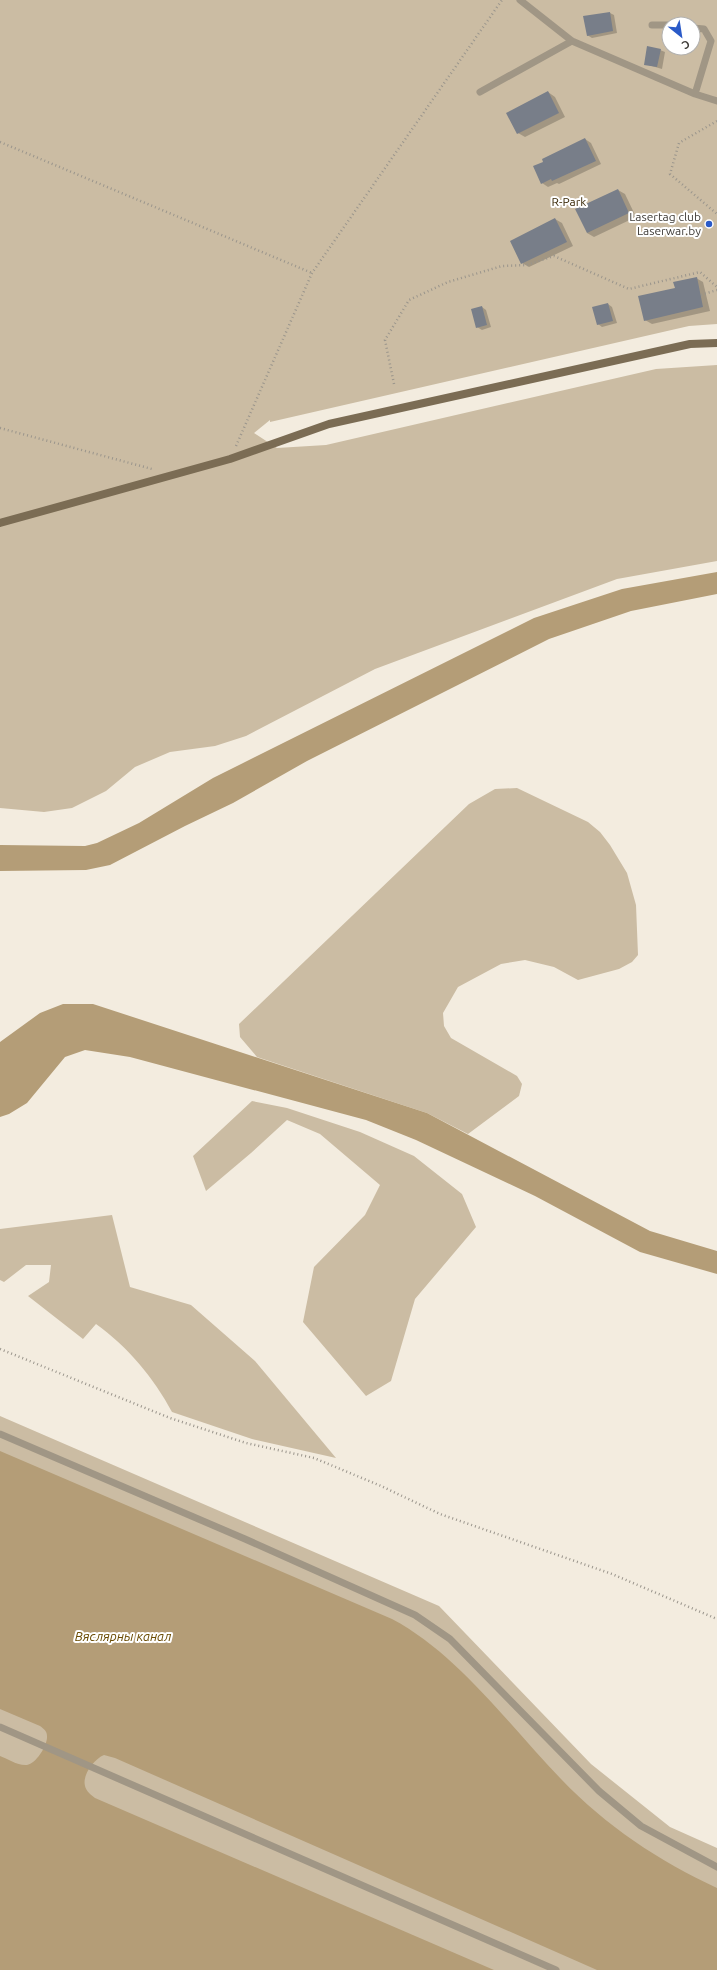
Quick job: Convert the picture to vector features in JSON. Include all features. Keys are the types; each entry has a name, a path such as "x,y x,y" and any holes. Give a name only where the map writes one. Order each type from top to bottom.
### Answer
{"street":[{"path":"0,523 230,458 329,424 690,344 717,343"}],"lane":[{"path":"520,0 572,41 695,94 717,101"},
{"path":"652,25 661,25"},
{"path":"695,94 711,41 704,29 701,29"},
{"path":"480,92 572,41"},
{"path":"0,1434 252,1542 415,1615 450,1639 599,1791 641,1826 717,1867"},
{"path":"0,1727 556,1970"}],"path":[{"path":"230,458 312,272 502,0"},
{"path":"717,121 679,143 670,174 717,214"},
{"path":"0,142 312,272"},
{"path":"394,384 385,340 409,300 448,282 502,266 527,266 554,256 629,289 700,272 717,287"},
{"path":"473,275 474,279"},
{"path":"701,295 717,290"},
{"path":"0,428 172,475"},
{"path":"0,1349 170,1418 246,1443 314,1458 381,1486 440,1514 612,1574 717,1619"}],"green space":[{"name":"R-Park","path":"0,0 717,0 717,324 689,326 270,422 270,420 254,433 277,448 326,445 656,369 717,365 717,561 617,579 375,669 246,736 215,746 170,752 135,767 106,791 72,808 44,812 0,808"},
{"path":"517,788 588,822 600,832 610,845 627,873 636,905 638,955 632,962 619,969 578,980 554,967 525,960 501,964 458,987 443,1013 444,1026 451,1038 517,1076 522,1084 519,1096 468,1134 427,1113 257,1057 240,1037 239,1024 469,804 495,789"},
{"path":"252,1101 287,1108 360,1132 414,1156 462,1194 476,1227 415,1299 391,1381 366,1396 303,1322 314,1267 365,1215 380,1185 320,1134 287,1120 206,1191 193,1156"},
{"path":"112,1215 130,1287 191,1305 255,1361 336,1458 252,1439 172,1412 157,1387 139,1364 118,1342 96,1324 83,1339 28,1296 49,1282 51,1265 26,1265 4,1282 0,1280 0,1229"},
{"name":"Вяслярны канал","path":"0,1416 439,1606 591,1764 670,1827 717,1848 717,1970 0,1970"}],"water":[{"path":"717,572 717,594 631,611 549,639 307,761 233,803 110,865 86,870 0,871 0,845 85,846 97,843 139,823 213,778 534,618 622,589"},
{"path":"63,1004 93,1004 427,1113 650,1231 717,1251 717,1274 640,1252 535,1196 416,1140 366,1120 130,1057 85,1050 65,1057 27,1103 9,1114 0,1117 0,1042 40,1013"},
{"name":"Вяслярны канал","path":"0,1451 392,1619 416,1634 439,1651 461,1671 561,1779 596,1812 634,1841 654,1854 717,1888 717,1970 597,1970 115,1758 104,1755 96,1760 85,1777 86,1788 95,1798 494,1970 0,1970 0,1756 20,1764 30,1764 41,1754 46,1744 47,1736 46,1731 40,1726 0,1709"}],"building":[{"path":"610,12 613,31 587,36 583,16"},
{"path":"647,46 661,49 657,67 644,65"},
{"path":"548,91 559,113 517,134 506,113"},
{"path":"585,138 596,161 552,181 551,179 541,184 533,166 543,162 542,159"},
{"path":"618,189 629,213 587,233 575,209"},
{"path":"555,218 567,242 521,264 510,241"},
{"path":"697,277 703,307 644,321 638,296 675,288 673,282"},
{"path":"608,303 613,321 597,325 592,307"},
{"path":"482,306 487,325 476,328 471,309"}],"place":[{"name":"Lasertag club Laserwar.by","path":"709,224"}]}
